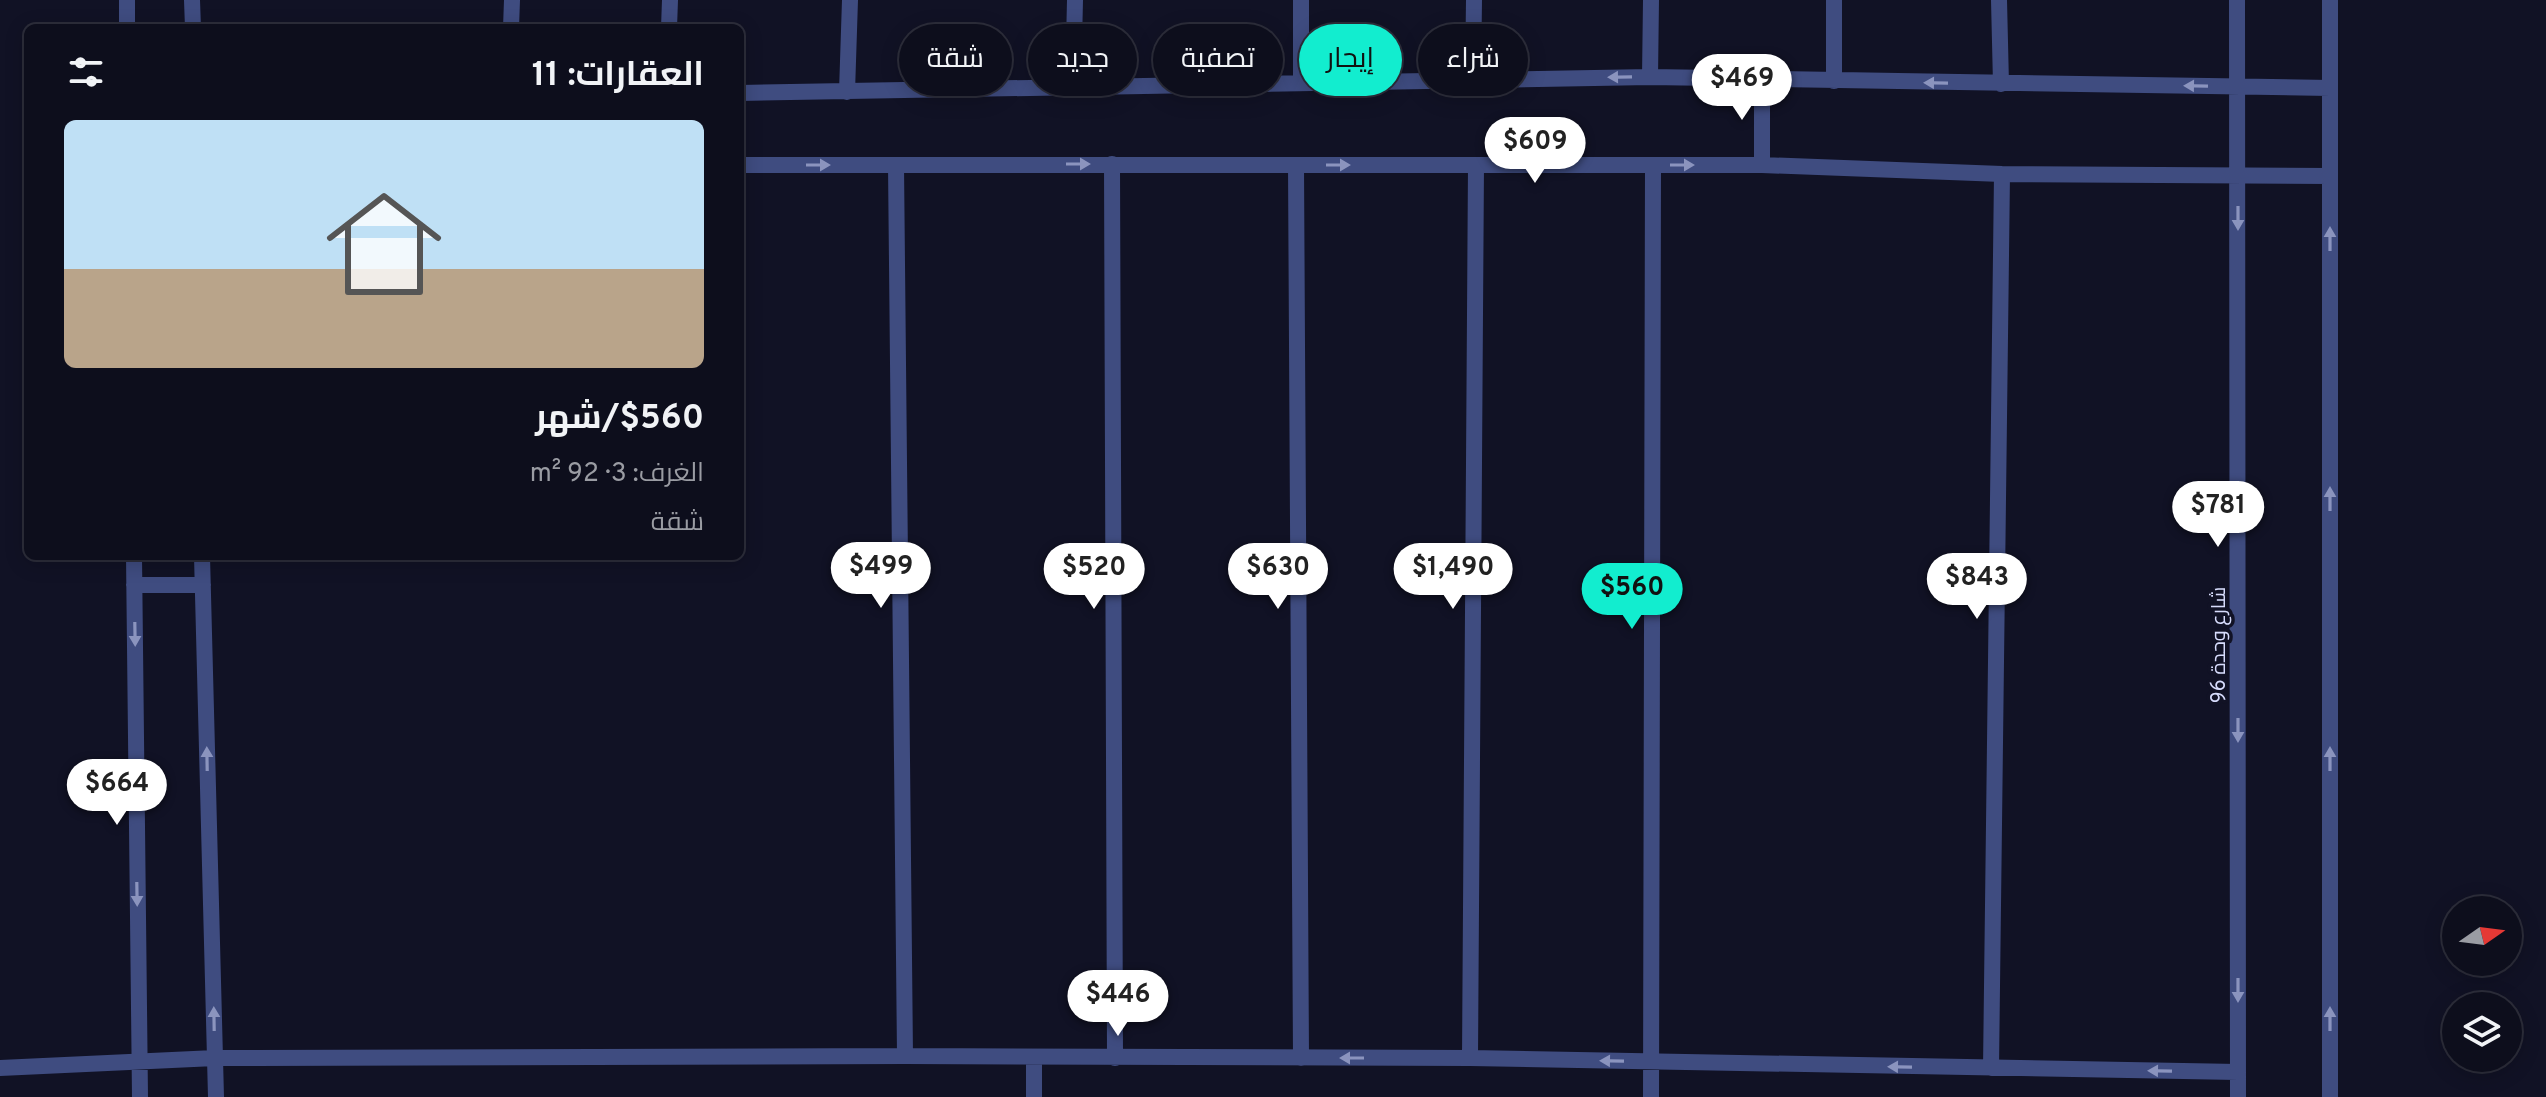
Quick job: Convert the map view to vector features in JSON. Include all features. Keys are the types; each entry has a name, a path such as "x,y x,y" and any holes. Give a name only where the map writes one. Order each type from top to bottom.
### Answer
{"street":[{"path":"127,0 127,24"},
{"path":"192,0 193,24"},
{"path":"511,24 512,0"},
{"path":"669,24 670,0"},
{"path":"847,92 850,0"},
{"path":"1074,24 1075,0"},
{"path":"1301,0 1301,24"},
{"path":"1474,0 1474,24"},
{"path":"1650,77 1651,0"},
{"path":"1834,0 1834,81"},
{"path":"1999,0 2001,84"},
{"name":"شارع وحدة 96","path":"2237,0 2238,1097"},
{"path":"2330,0 2330,1097"},
{"path":"1528,78 1650,77 2330,88"},
{"path":"1762,79 1762,165"},
{"path":"1137,86 1299,82"},
{"path":"744,93 1028,88"},
{"path":"1112,164 1115,1058"},
{"path":"744,165 1762,165 2002,174 2330,176"},
{"path":"896,165 905,1056"},
{"path":"1296,165 1301,1058"},
{"path":"1470,1058 1476,165"},
{"path":"1651,1097 1653,165"},
{"path":"1991,1068 2002,174"},
{"path":"134,560 140,1097"},
{"path":"202,560 216,1097"},
{"path":"134,585 203,585"},
{"path":"0,1068 215,1058 905,1056 1470,1058 2238,1072"},
{"path":"1034,1058 1034,1097"}]}
